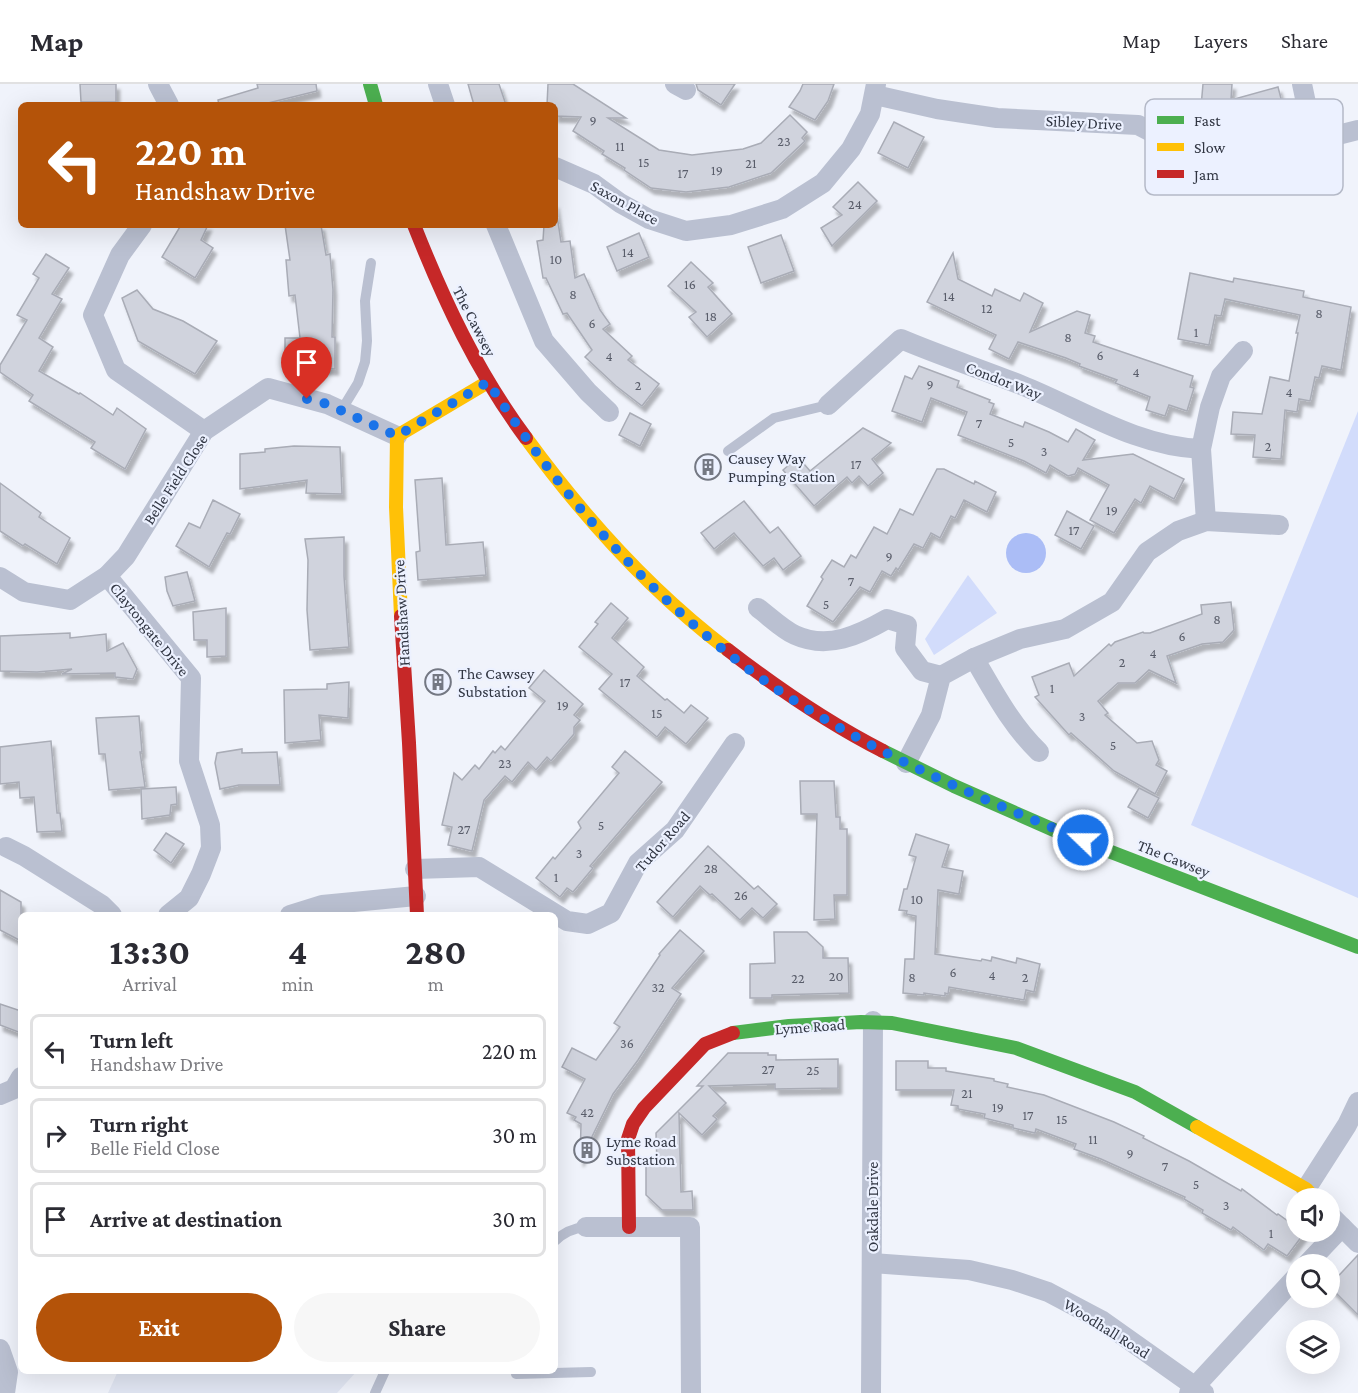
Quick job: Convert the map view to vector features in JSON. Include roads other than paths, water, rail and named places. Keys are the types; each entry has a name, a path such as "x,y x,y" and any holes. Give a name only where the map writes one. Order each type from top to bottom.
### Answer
{"street":[{"path":"158,84 167,102"},
{"path":"370,84 375,102"},
{"path":"438,84 444,102"},
{"path":"1302,84 1305,99"},
{"name":"Sibley Drive","path":"876,89 937,109 997,118 1138,125 1145,129"},
{"name":"Saxon Place","path":"558,168 594,184 620,203 649,219 686,231 731,225 782,209 822,183 851,149 870,114 876,89"},
{"name":"Sibley Drive","path":"1343,134 1358,130"},
{"path":"140,228 120,255 93,315 116,370 204,431"},
{"name":"The Cawsey","path":"415,228 442,296 488,382 535,450 588,518 651,584 715,642 777,689 906,763 994,804 1187,882 1358,947"},
{"path":"497,228 544,341 588,392 609,412"},
{"name":"Condor Way","path":"828,405 901,339 1022,385 1115,429 1176,448 1202,449"},
{"path":"1206,521 1202,449 1210,407 1221,376 1243,351"},
{"path":"397,436 488,382"},
{"name":"Belle Field Close","path":"1,580 24,592 70,600 107,576 126,556 204,431 268,388 327,404 397,436"},
{"name":"Handshaw Drive","path":"300,912 322,905 416,905 397,559 395,480 397,436"},
{"path":"758,608 795,635 812,640 841,640 865,632 887,619 907,625 905,648 922,671 941,676 974,658 1020,639 1065,629 1112,602 1147,552 1178,531 1206,521 1279,525"},
{"name":"Claytongate Drive","path":"107,576 191,678 189,761 210,825 211,848 189,898 172,912"},
{"path":"974,658 1015,726 1039,752"},
{"path":"906,763 931,715 941,676"},
{"name":"Tudor Road","path":"558,915 567,921 588,924 611,913 639,863 675,830 735,743"},
{"path":"6,847 102,905 109,912"},
{"name":"Tudor Road","path":"415,869 479,867 552,912"},
{"name":"Lyme Road","path":"629,1227 628,1138 633,1125 644,1108 705,1044 734,1033 873,1022 927,1029 1016,1048 1135,1092 1300,1188"},
{"name":"Oakdale Drive","path":"871,1393 873,1022"},
{"path":"0,1095 14,1089 18,1082"},
{"path":"1313,1188 1358,1102"},
{"path":"1340,1226 1358,1243"},
{"path":"586,1227 690,1227 691,1393"},
{"name":"Woodhall Road","path":"872,1263 969,1270 1012,1280 1048,1292 1101,1320 1196,1391"},
{"path":"1196,1391 1286,1288"},
{"path":"0,1349 8,1372 5,1393"}],"lane":[{"path":"341,411 358,383 365,362 367,341 365,301 371,263"},
{"path":"728,451 774,418 828,405"},
{"path":"558,1239 562,1234 576,1228 586,1227"},
{"path":"558,1373 591,1372"},
{"path":"375,1393 384,1374"}],"water":[{"path":"1026,533 1034,534 1040,539 1045,545 1045,561 1040,567 1034,572 1026,573 1018,572 1012,567 1007,561 1006,553 1007,545 1012,539 1018,534"}],"place":[{"name":"Causey Way Pumping Station","path":"708,467"},
{"name":"The Cawsey Substation","path":"438,682"},
{"name":"Lyme Road Substation","path":"587,1150"}]}
